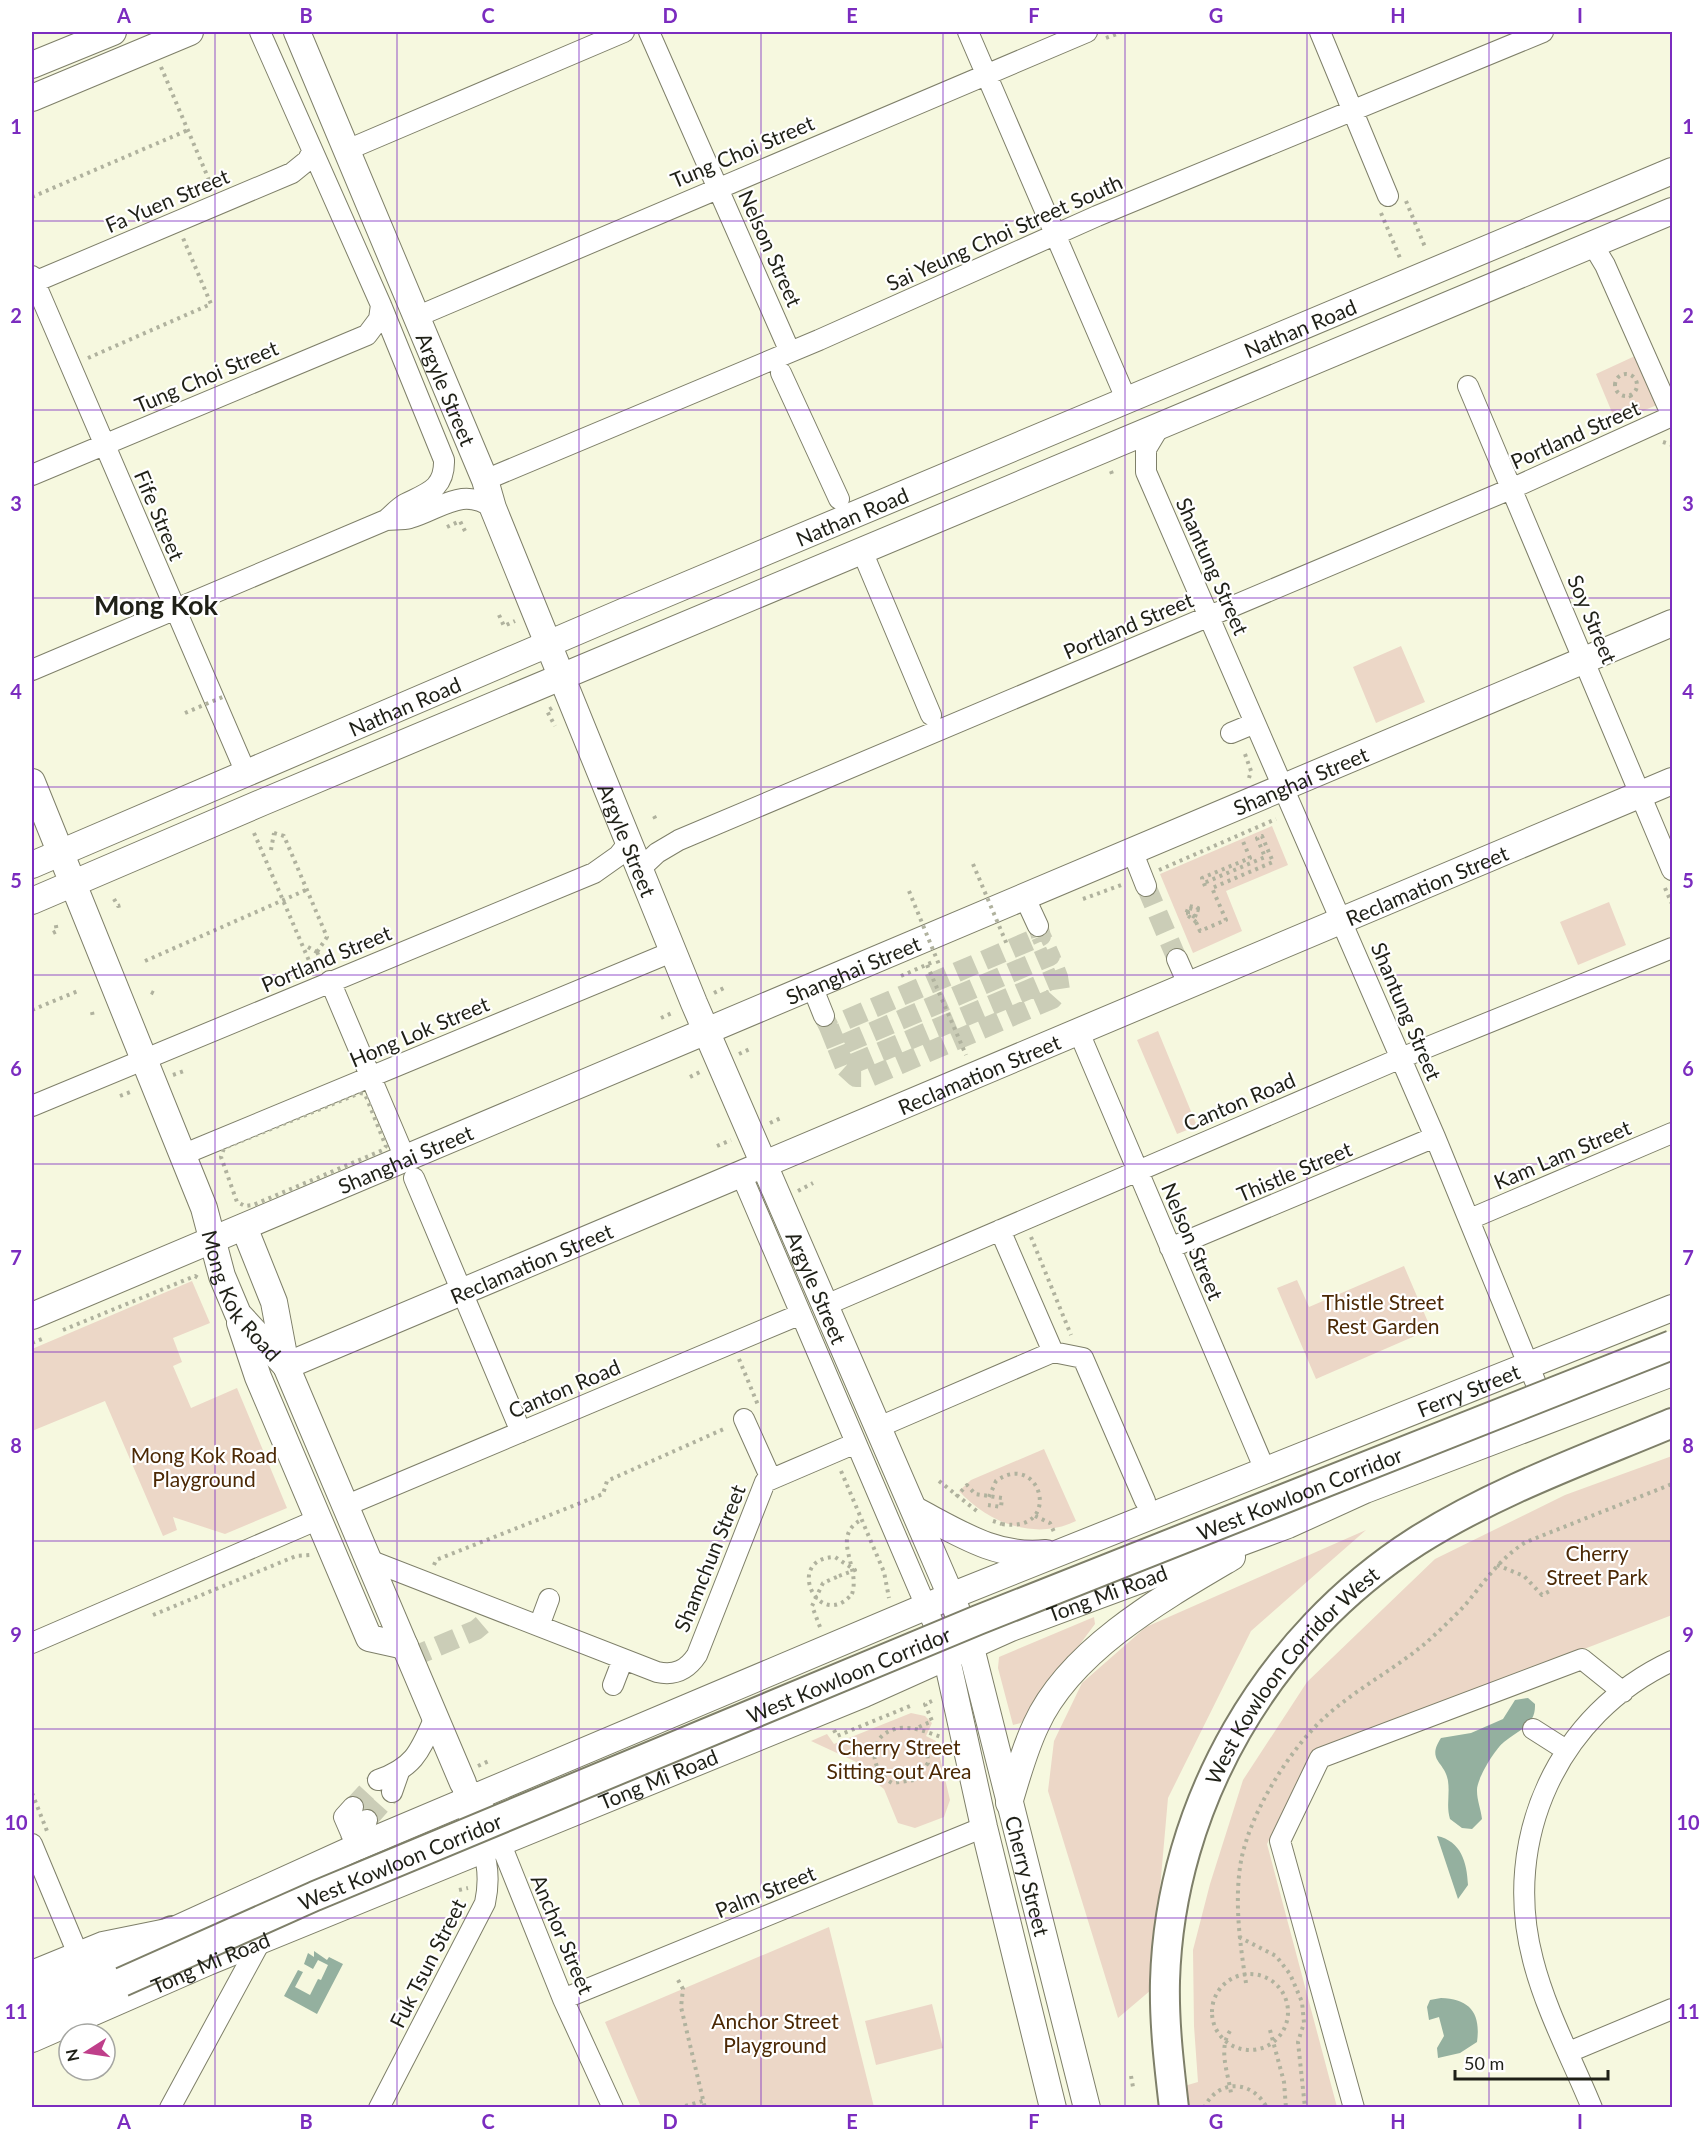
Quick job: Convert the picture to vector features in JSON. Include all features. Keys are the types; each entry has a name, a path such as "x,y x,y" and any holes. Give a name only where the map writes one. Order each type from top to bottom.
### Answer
{"highway":[{"name":"West Kowloon Corridor","path":"32,2022 315,1896 978,1620 1672,1344"},
{"name":"West Kowloon Corridor West","path":"1174,2108 1169,2066 1165,1979 1172,1914 1184,1855 1202,1802 1231,1740 1277,1669 1337,1601 1417,1541 1522,1486 1672,1423"},
{"path":"32,1997 83,1964 172,1931"}],"main road":[{"path":"32,65 112,32"},
{"path":"32,98 190,32"},
{"name":"Argyle Street","path":"297,32 485,480 493,508 706,1030 915,1510 970,1644"},
{"name":"Nathan Road","path":"32,865 548,644 1672,171"},
{"name":"Nathan Road","path":"32,901 562,676 1158,429 1672,211"},
{"name":"Shanghai Street","path":"32,1316 244,1227 409,1168 706,1030 812,987 1032,914 1133,853 1672,623"},
{"name":"Mong Kok Road","path":"32,782 182,1155 214,1240 222,1276 238,1314 286,1366 468,1794"},
{"name":"Reclamation Street","path":"286,1366 1078,1030 1672,782"},
{"path":"244,1227 274,1302 286,1366"},
{"name":"Ferry Street","path":"1265,1470 1672,1308"},
{"path":"238,1314 258,1377 369,1638 405,1646"},
{"path":"1009,1803 1036,1724 1063,1684 1112,1635 1187,1583 1288,1525 1365,1490 1672,1373"},
{"path":"915,1510 992,1549 1028,1554 1265,1470"},
{"name":"Tong Mi Road","path":"32,2039 208,1962 259,1944 491,1845 864,1694 970,1644 1093,1595 1288,1525"},
{"path":"172,1931 354,1840 927,1608 1063,1542"},
{"name":"Cherry Street","path":"970,1644 1087,2108"},
{"name":"Cherry Street","path":"946,1655 984,1827 1053,2108"},
{"path":"32,1974 83,1964"}],"street":[{"name":"Argyle Street","path":"260,32 381,305 441,449 444,470 437,488 403,506 386,520"},
{"path":"346,150 624,32"},
{"name":"Nelson Street","path":"649,32 789,352"},
{"path":"968,32 1127,401"},
{"name":"Tung Choi Street","path":"416,317 1087,32"},
{"path":"1320,32 1390,199"},
{"name":"Sai Yeung Choi Street South","path":"485,480 789,352 1054,236 1543,32"},
{"name":"Fa Yuen Street","path":"32,281 292,173 308,160 312,151"},
{"path":"1593,245 1605,265 1672,416"},
{"name":"Fife Street","path":"32,281 246,773"},
{"name":"Tung Choi Street","path":"32,475 367,335 379,319 381,305"},
{"path":"781,373 839,499"},
{"name":"Soy Street","path":"1468,386 1513,488 1672,870"},
{"name":"Portland Street","path":"640,869 657,853 679,840 1513,488 1672,416"},
{"name":"Shantung Street","path":"1158,429 1146,449 1146,472 1470,1219 1549,1418"},
{"path":"32,670 386,520 408,518 470,497 482,500 493,508"},
{"path":"862,551 931,715"},
{"path":"1233,732 1255,723"},
{"name":"Portland Street","path":"32,1106 143,1058 183,1044 322,978 594,873 618,856 630,841"},
{"path":"1133,853 1145,881"},
{"name":"Canton Road","path":"826,1305 1401,1058 1672,948"},
{"name":"Hong Lok Street","path":"182,1155 674,951"},
{"path":"1177,959 1188,984"},
{"path":"322,978 370,1078 521,1432"},
{"path":"812,987 824,1016"},
{"name":"Nelson Street","path":"1078,1030 1265,1470"},
{"name":"Kam Lam Street","path":"1470,1219 1672,1133"},
{"name":"Thistle Street","path":"1170,1248 1435,1137"},
{"name":"Argyle Street","path":"741,1174 946,1655"},
{"path":"1000,1230 1053,1352"},
{"name":"Canton Road","path":"345,1506 801,1314"},
{"path":"879,1427 1053,1352 1083,1358 1145,1501"},
{"path":"744,1419 771,1479"},
{"name":"Shamchun Street","path":"623,1659 657,1672 679,1672 697,1654 738,1570 765,1482 856,1443"},
{"path":"32,1643 319,1519"},
{"path":"369,1560 623,1659 613,1685"},
{"path":"539,1626 549,1599"},
{"path":"1354,2108 1280,1841 1320,1758 1582,1659 1623,1692"},
{"path":"1592,2108 1545,1997 1533,1960 1525,1921 1523,1880 1536,1809 1566,1750 1592,1719 1623,1692 1672,1661"},
{"path":"385,1786 417,1757 435,1717"},
{"path":"1533,1729 1566,1750"},
{"name":"Anchor Street","path":"468,1794 613,2108"},
{"path":"354,1840 344,1817 360,1814"},
{"name":"Palm Street","path":"563,1999 984,1827"},
{"path":"40,1839 83,1964"},
{"name":"Fuk Tsun Street","path":"379,2108 485,1903 489,1885 491,1845"},
{"path":"170,2108 259,1944"},
{"path":"1569,2052 1672,2008"}],"path":[{"path":"158,60 215,193"},
{"path":"32,197 188,130"},
{"path":"1390,199 1425,247"},
{"path":"1390,199 1400,258"},
{"path":"79,362 211,304 182,235 171,239"},
{"path":"1627,374 1636,380 1637,386 1630,395 1619,394 1616,389 1617,378 1622,375 1627,374"},
{"path":"1630,395 1638,413"},
{"path":"1654,446 1664,442 1672,446"},
{"path":"1111,471 1113,477"},
{"path":"447,527 460,521 466,532"},
{"path":"499,615 504,626"},
{"path":"185,713 225,696"},
{"path":"547,711 555,726"},
{"path":"1233,732 1251,771 1249,778 1238,783"},
{"path":"654,816 657,822"},
{"path":"1078,901 1145,881 1276,819 1281,829"},
{"path":"271,850 274,833 272,826"},
{"path":"254,833 283,900 322,978"},
{"path":"274,833 284,836 327,937 317,952 308,947"},
{"path":"1203,911 1188,908 1188,914 1195,917 1198,909 1189,906 1186,914 1196,922 1200,931 1226,920 1212,888 1273,862 1262,836 1257,838 1265,857 1204,885 1202,878 1250,858 1242,839"},
{"path":"973,864 1008,947"},
{"path":"973,896 995,887"},
{"path":"145,961 306,890"},
{"path":"909,891 940,967"},
{"path":"114,899 118,906 122,905"},
{"path":"992,936 1032,914"},
{"path":"918,920 929,915"},
{"path":"53,933 57,931 55,921"},
{"path":"892,980 938,960"},
{"path":"927,965 969,1062"},
{"path":"32,1010 78,991"},
{"path":"360,1093 365,1094 386,1146 383,1150 245,1206 237,1202 221,1157 224,1148 360,1093"},
{"path":"32,1343 195,1276 204,1285"},
{"path":"433,1569 436,1560 603,1494 607,1481 762,1412 736,1353"},
{"path":"837,1462 884,1572 888,1602"},
{"path":"989,1497 996,1481 1012,1473 1021,1474 1035,1484 1041,1500 1035,1516 1020,1525 993,1521"},
{"path":"939,1481 956,1497 978,1512"},
{"path":"1246,1983 1239,1937 1241,1861 1255,1820 1275,1782 1297,1748 1325,1718 1428,1641 1465,1605 1497,1565 1526,1542 1672,1484"},
{"path":"956,1497 967,1485 975,1494 1002,1498 1001,1507 988,1505"},
{"path":"1035,1516 1050,1523 1063,1542"},
{"path":"823,1634 812,1606 823,1583 839,1576 855,1570 843,1560 835,1557 820,1560 814,1565 808,1579 813,1594 818,1600 832,1605 847,1600 852,1594 855,1572 846,1544 853,1524 861,1520"},
{"path":"142,1619 296,1556 315,1555"},
{"path":"1497,1565 1524,1576 1542,1594 1550,1591"},
{"path":"919,1727 932,1721 925,1704 932,1701"},
{"path":"833,1727 837,1736 910,1706"},
{"path":"927,1748 928,1763 915,1780 892,1783 880,1774 874,1760 876,1745 885,1733 907,1729 924,1731 944,1739"},
{"path":"32,1792 40,1839"},
{"path":"1239,1937 1276,1956 1290,1974 1302,2002 1304,2023 1298,2042 1305,2108"},
{"path":"1225,2039 1245,2049 1255,2049 1275,2042 1287,2019 1285,1995 1278,1985 1268,1978 1245,1974 1224,1985 1215,2001 1213,2018 1225,2039 1226,2073 1231,2093"},
{"path":"678,1980 683,1989 681,2007 705,2108"},
{"path":"1270,2030 1284,2082 1286,2108"},
{"path":"1225,2039 1230,2031"},
{"path":"1131,2076 1133,2086"},
{"path":"1204,2108 1211,2096 1230,2085 1252,2089 1261,2097 1267,2108"},
{"path":"678,2108 704,2101"}],"green space":[{"path":"1635,356 1657,405 1616,422 1596,374"},
{"path":"1401,646 1425,702 1376,723 1353,667"},
{"path":"1272,826 1288,865 1226,891 1242,931 1193,953 1160,874"},
{"path":"1609,902 1626,945 1578,965 1560,922"},
{"path":"1158,1031 1197,1126 1177,1134 1137,1040"},
{"name":"Thistle Street Rest Garden","path":"1404,1266 1431,1329 1316,1379 1277,1288 1297,1280 1309,1307"},
{"name":"Mong Kok Road Playground","path":"192,1281 210,1323 173,1338 182,1362 173,1366 191,1408 237,1388 287,1508 225,1534 173,1517 177,1530 163,1536 105,1401 32,1431 32,1349"},
{"path":"1044,1449 1076,1521 1060,1527 1044,1529 1013,1526 984,1512 959,1491 971,1480"},
{"name":"Cherry Street Park","path":"1672,1456 1672,1615 1310,1755 1267,1844 1337,2107 1160,2107 1157,2094 1198,2082 1194,2026 1193,1950 1210,1884 1243,1780 1307,1682 1435,1559 1565,1495"},
{"path":"1366,1530 1251,1631 1168,1798 1151,1990 1118,2018 1048,1791 1054,1741 1082,1683 1146,1627"},
{"path":"1094,1617 1095,1624 1021,1723 1013,1725 998,1668 999,1657"},
{"name":"Cherry Street Sitting-out Area","path":"911,1713 925,1716 932,1723 926,1736 936,1741 950,1800 944,1817 915,1828 898,1823 884,1789 872,1780 865,1766 811,1741 827,1734 834,1744"},
{"name":"Anchor Street Playground","path":"829,1927 874,2107 641,2107 605,2022"},
{"path":"932,2004 943,2048 876,2065 865,2021"}],"shaded area":[{"path":"1528,1698 1535,1704 1533,1718 1500,1746 1480,1780 1477,1794 1482,1819 1472,1829 1462,1828 1450,1819 1448,1781 1435,1752 1441,1738 1471,1733 1503,1719 1515,1700"},
{"path":"1437,1836 1452,1843 1464,1861 1468,1885 1458,1899"},
{"path":"314,1951 327,1960 329,1957 343,1964 317,2014 284,1996 298,1970 303,1972 295,1987 310,1995 318,1979 321,1980 328,1965 318,1960 313,1969 304,1964 308,1953 314,1957"},
{"path":"1441,1998 1459,2001 1466,2005 1475,2016 1478,2032 1477,2042 1460,2053 1438,2058 1437,2048 1444,2036 1439,2017 1429,2020 1427,2007 1430,2000"}],"tunnel":[{"path":"1146,886 1177,959"},
{"path":"824,1017 829,1027 1041,936 1038,926"},
{"path":"829,1027 837,1047 1050,956 1041,936"},
{"path":"837,1047 845,1067 1058,977 1050,956"},
{"path":"845,1067 856,1077 870,1077 1052,999 1060,990 1058,977"},
{"path":"410,1658 476,1630 483,1624 492,1608"},
{"path":"353,1807 378,1780"},
{"path":"367,1820 392,1792"}],"district":[{"name":"Mong Kok","path":"156,604"}]}
